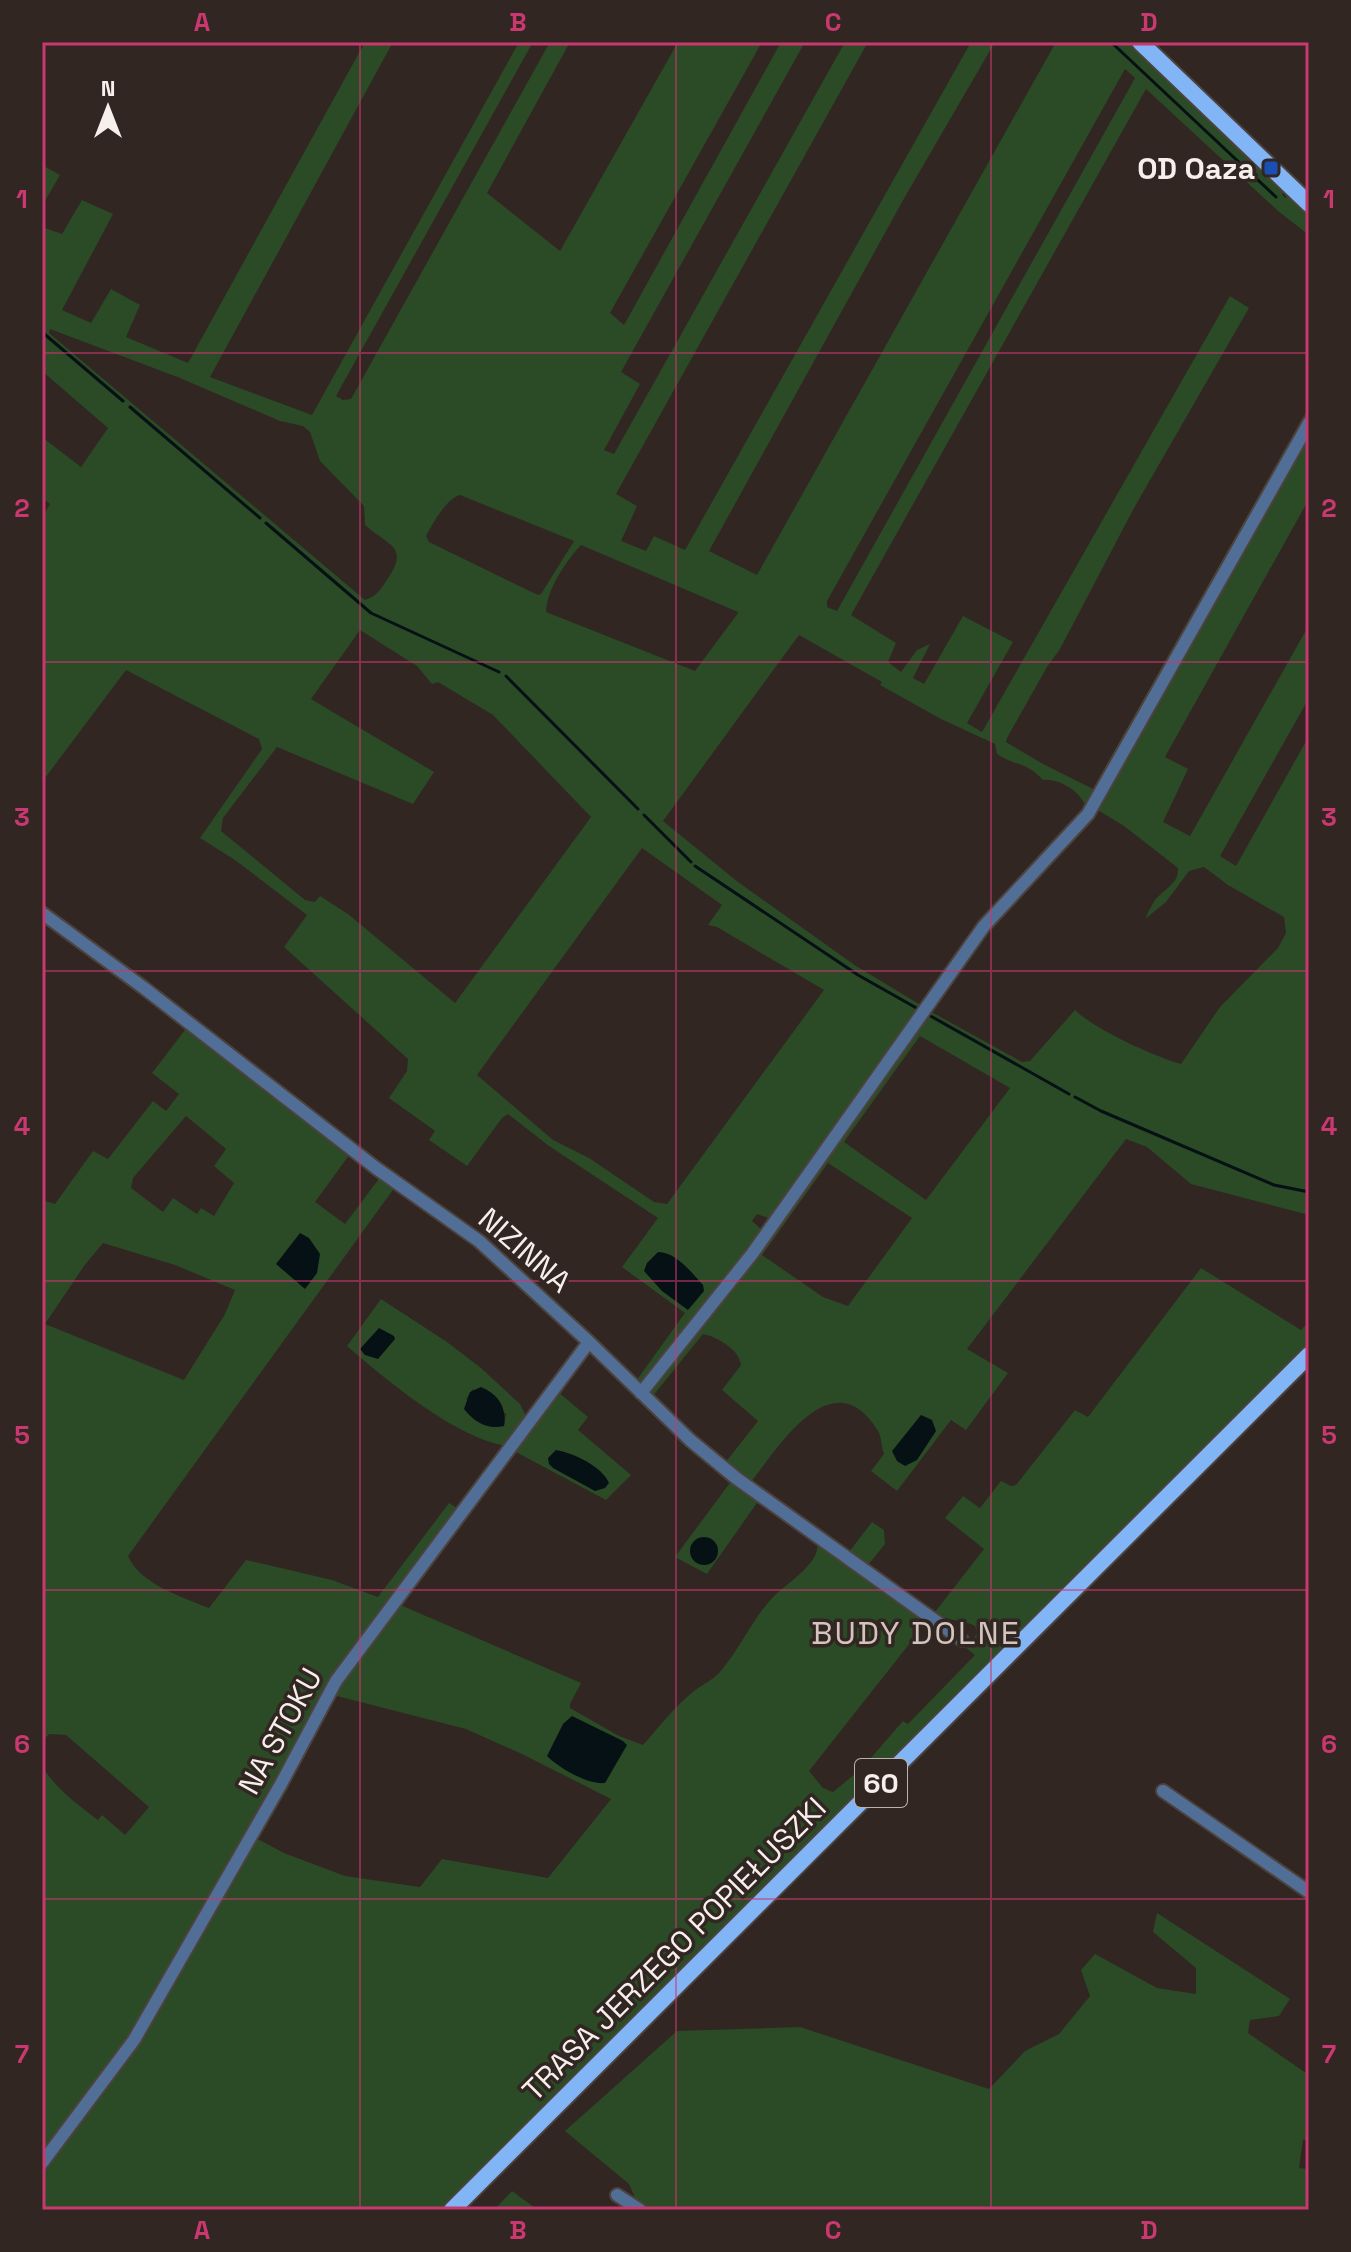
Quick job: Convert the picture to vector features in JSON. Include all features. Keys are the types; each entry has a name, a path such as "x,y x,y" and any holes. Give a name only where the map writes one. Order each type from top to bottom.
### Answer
{"main road":[{"path":"1140,42 1309,204"},
{"name":"TRASA JERZEGO POPIEŁUSZKI","path":"452,2210 1309,1355"}],"street":[{"path":"641,1393 762,1241 984,926 1088,814 1309,423"},
{"name":"NIZINNA","path":"42,913 376,1168 479,1241 690,1440 748,1488 962,1640"},
{"name":"NA STOKU","path":"42,2163 134,2040 281,1784 336,1681 589,1342"},
{"path":"1163,1791 1309,1892"},
{"path":"617,2195 640,2210"}],"green space":[{"path":"365,42 393,42 210,377 312,415 519,42 533,42 336,396 343,400 351,399 550,42 570,42 487,193 560,251 678,42 762,42 610,313 624,325 781,42 805,42 621,372 640,384 604,450 614,454 845,42 868,42 616,494 637,506 621,541 646,551 654,536 685,550 971,42 995,42 906,195 709,551 757,575 1056,42 1127,42 1284,191 1282,194 1285,198 1288,196 1309,216 1309,235 1278,211 1146,89 851,615 896,643 888,662 901,672 917,650 930,644 913,678 924,684 963,616 1013,642 967,723 982,732 1230,296 1249,308 1134,508 1060,649 1007,738 1006,742 1043,764 1093,789 1309,407 1309,419 1087,811 1071,788 1043,780 1031,770 997,754 995,744 941,719 799,635 663,821 738,882 856,966 924,1007 771,1219 757,1214 752,1221 763,1231 642,1383 636,1381 685,1313 622,1267 658,1218 549,1146 508,1114 467,1166 429,1140 435,1131 389,1098 407,1071 408,1059 284,947 307,915 235,860 200,838 262,749 259,739 126,670 42,782 42,517 50,504 42,498 42,437 81,467 108,428 42,371 42,227 62,234 82,200 113,214 62,310 91,323 111,289 140,305 126,337 188,363","holes":["1125,69 1135,78 837,611 827,607 827,601","50,329 180,378 280,421 303,426 310,432 320,461 364,506 365,525 396,552 397,559 385,582 376,594 365,600 49,333","460,495 574,541 538,595 429,542 426,536 450,501","581,545 738,613 695,671 546,612 554,585","360,630 417,666 432,684 438,682 493,715 591,817 455,1003 348,914 320,896 315,902 305,900 221,831 223,818 277,747 413,804 434,772 311,699","642,848 722,905 708,925 717,927 824,990 667,1204 654,1202 589,1158 553,1140 477,1075"]},
{"path":"42,165 60,175 42,206"},
{"path":"1309,431 1309,499 1165,757 1188,769 1163,822 1190,836 1309,625 1309,698 1220,856 1236,866 1309,736 1309,1215 1191,1184 1147,1147 1126,1139 967,1349 1008,1373 966,1430 951,1420 897,1491 871,1471 884,1454 878,1431 861,1411 843,1403 826,1405 808,1415 792,1430 751,1482 725,1463 758,1421 722,1390 741,1365 732,1349 703,1334 652,1397 652,1386 928,1010 1022,1062 1030,1061 1075,1010 1125,1042 1181,1064 1220,1007 1278,948 1286,933 1284,917 1228,885 1204,867 1189,871 1166,902 1145,919 1155,900 1174,882 1178,868 1124,826 1096,809","holes":["920,1036 1010,1088 926,1200 844,1142","828,1163 912,1218 848,1306 823,1297 762,1255"]},
{"path":"188,1026 350,1154 315,1202 345,1224 381,1176 395,1187 128,1556 134,1566 152,1582 209,1608 246,1560 332,1580 378,1597 449,1503 460,1510 333,1680 127,2046 42,2157 42,1766 75,1802 98,1820 102,1815 125,1835 149,1807 66,1735 49,1734 42,1741 42,1200 55,1204 93,1151 108,1159 153,1101 166,1111 179,1094 152,1073","holes":["186,1116 226,1149 214,1166 234,1183 214,1216 201,1208 197,1214 173,1198 163,1212 131,1188 133,1178","103,1243 175,1265 235,1290 225,1314 184,1380 45,1324"]},
{"path":"1201,1268 1301,1330 1309,1322 1309,1344 442,2210 42,2210 42,2167 97,2095 254,1837 284,1853 345,1876 420,1887 442,1859 548,1878 611,1799 466,1729 333,1695 398,1604 581,1683 570,1708 619,1736 643,1745 680,1703 719,1673 765,1606 814,1558 817,1542 929,1619 809,1771 823,1788 833,1792 862,1768 903,1721 908,1724 975,1655 961,1644 972,1644 977,1632 975,1626 935,1612 984,1549 945,1518 963,1496 980,1508 1001,1481 1016,1485 1075,1410 1088,1417"},
{"path":"381,1299 481,1368 520,1404 528,1420 508,1446 488,1441 423,1406 347,1346","holes":["473,1389 506,1414 504,1426 466,1399"]},
{"path":"557,1391 588,1417 578,1430 631,1475 606,1500 512,1450"},
{"path":"732,1480 759,1500 707,1574 675,1557"},
{"path":"872,1522 884,1530 885,1544 868,1565 849,1552"},
{"path":"1157,1913 1290,1999 1279,2016 1250,2020 1248,2033 1309,2075 1309,2139 1303,2140 1299,2168 1309,2169 1309,2210 644,2210 639,2207 629,2184 565,2131 677,2031 800,2027 989,2089 1025,2051 1059,2034 1090,1996 1081,1970 1095,1954 1157,1988 1196,1994 1196,1968 1153,1932"},
{"path":"512,2191 538,2210 494,2210"}],"shaded area":[{"path":"300,1233 309,1238 320,1254 317,1273 305,1289 276,1264"},
{"path":"658,1252 677,1259 703,1285 704,1291 688,1310 662,1291 644,1271"},
{"path":"379,1328 395,1339 378,1359 365,1355 360,1349"},
{"path":"481,1387 500,1402 504,1426 482,1424 464,1409 470,1392"},
{"path":"921,1415 932,1420 936,1431 917,1460 905,1466 897,1461 892,1451"},
{"path":"556,1450 586,1461 600,1471 609,1483 595,1491 553,1468 548,1458"},
{"path":"704,1537 714,1541 718,1551 714,1561 704,1565 694,1561 690,1551 694,1541"},
{"path":"572,1716 627,1745 605,1783 574,1775 547,1756 563,1724"}],"waterway":[{"path":"1111,42 1276,197"},
{"path":"42,332 123,401"},
{"path":"130,407 260,518"},
{"path":"266,523 371,613 499,672"},
{"path":"506,676 638,809"},
{"path":"644,815 691,862"},
{"path":"695,866 858,975 920,1010"},
{"path":"927,1014 1069,1094"},
{"path":"1075,1097 1274,1185 1309,1192"}],"place":[{"name":"OD Oaza","path":"1271,168"}],"district":[{"name":"BUDY DOLNE","path":"916,1633"}]}
